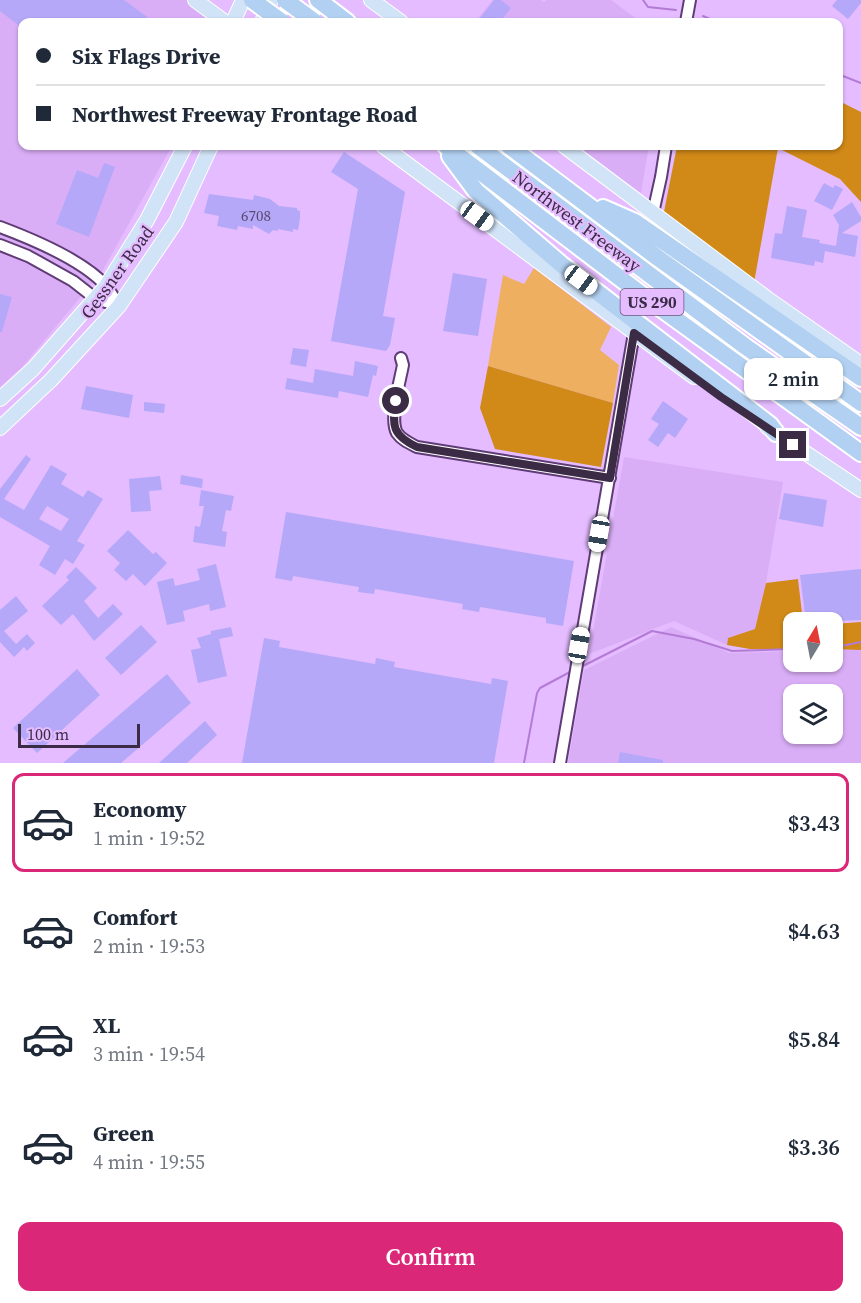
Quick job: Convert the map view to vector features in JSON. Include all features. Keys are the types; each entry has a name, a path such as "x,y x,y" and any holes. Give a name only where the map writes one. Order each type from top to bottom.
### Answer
{"highway":[{"path":"252,0 276,18"},
{"path":"285,0 310,18"},
{"path":"322,4 341,18"},
{"path":"447,150 476,191 553,258 770,424 776,433"},
{"name":"Northwest Freeway","path":"449,150 749,374 861,453"},
{"path":"483,150 746,347 861,427"},
{"name":"Northwest Freeway","path":"514,150 658,258 861,403"},
{"path":"580,198 635,222 861,378"}],"main road":[{"path":"235,18 243,0"},
{"path":"264,18 271,0"},
{"path":"283,18 291,0"},
{"path":"371,0 395,18"},
{"path":"199,1 220,18"},
{"name":"Gessner Road","path":"0,399 33,369 106,286 147,220 183,150"},
{"name":"Gessner Road","path":"1,426 51,380 119,306 176,222 205,150"},
{"path":"388,150 721,397 861,490"},
{"path":"569,150 776,305 861,364"}],"street":[{"path":"687,18 690,0"},
{"path":"653,213 662,177 665,150"},
{"path":"0,227 43,245 82,267 106,286 119,306"},
{"path":"0,245 28,256 73,280 96,299 119,306"},
{"path":"560,763 634,333"},
{"path":"401,358 403,365 393,419 396,431 404,441 417,447 610,478"}],"shaded area":[{"path":"0,0 193,0 215,18 18,18 18,150 170,150 103,270 23,366 0,387"},
{"path":"493,0 541,0 544,2 546,0 611,0 636,18 478,18"},
{"path":"843,103 861,112 861,202 840,179 782,150 843,150"},
{"path":"583,150 648,150 641,193"},
{"path":"676,150 778,150 754,283 663,217"},
{"path":"534,268 611,327 600,350 619,365 613,403 488,366 503,275 524,284"},
{"path":"488,366 613,403 601,467 495,449 480,408"},
{"path":"624,457 783,482 766,583 755,629 728,638 727,645 674,621 589,654"},
{"path":"798,579 802,612 783,612 783,649 750,649 727,645 728,638 755,629 766,583"},
{"path":"861,622 861,650 843,649 843,623"},
{"path":"671,627 729,653 783,651 783,672 843,672 843,649 861,646 861,763 568,763 584,670"}],"building":[{"path":"0,0 124,0 149,18 18,18 18,25 0,11"},
{"path":"494,0 501,0 511,8 503,18 480,18"},
{"path":"837,0 861,0 861,3 848,19 832,6"},
{"path":"344,152 405,192 383,316 395,318 390,345 386,351 331,341 358,189 331,172"},
{"path":"104,163 115,167 89,237 56,224 77,170 98,178"},
{"path":"824,183 833,188 835,185 843,189 832,210 814,201"},
{"path":"209,194 253,200 254,195 270,199 279,206 297,208 300,211 298,230 293,229 293,232 278,229 269,234 253,225 253,229 238,226 237,230 217,226 219,216 204,213"},
{"path":"852,202 861,221 842,233 858,236 855,257 825,251 823,263 815,261 814,266 771,258 775,233 782,234 787,206 807,210 802,237 836,246 839,225 833,215"},
{"path":"453,273 487,279 478,336 443,331"},
{"path":"0,294 12,297 2,332 0,332"},
{"path":"293,348 309,350 306,367 290,364"},
{"path":"355,361 378,366 376,376 373,375 368,397 339,391 338,398 285,389 287,378 313,383 315,369 353,376"},
{"path":"86,386 133,395 129,418 81,409"},
{"path":"663,401 688,419 675,438 668,433 658,447 648,440 659,424 651,419"},
{"path":"144,402 165,404 164,413 144,411"},
{"path":"26,455 31,459 4,499 24,510 51,465 67,474 61,484 83,497 88,490 103,499 77,541 85,545 73,564 65,559 55,575 39,565 50,546 0,517 0,489","holes":["47,506 69,519 61,531 39,519"]},
{"path":"181,475 203,479 202,488 180,484"},
{"path":"160,476 162,490 149,491 151,511 131,512 129,479"},
{"path":"201,490 234,496 231,511 226,510 222,531 227,532 225,547 193,542 195,526 200,527 204,506 199,506"},
{"path":"784,493 827,500 823,527 779,519"},
{"path":"286,512 574,561 563,626 546,623 546,618 480,607 479,612 462,609 463,604 375,589 374,594 358,592 359,587 293,576 292,581 275,578"},
{"path":"128,530 153,554 156,552 167,563 145,586 133,574 126,581 114,570 120,563 107,551"},
{"path":"216,564 226,607 210,611 209,604 183,611 185,621 167,625 157,582 173,578 175,586 200,580 197,569"},
{"path":"76,567 97,588 84,601 98,618 113,604 123,614 94,641 73,614 61,625 42,606 69,580 66,577"},
{"path":"861,569 861,620 843,621 843,612 805,612 800,575"},
{"path":"16,596 28,611 4,631 16,644 27,634 35,643 27,651 24,647 14,657 0,642 0,610"},
{"path":"141,625 157,642 121,675 105,658"},
{"path":"231,627 233,636 219,639 227,676 198,683 191,650 201,648 197,638 211,634 211,631"},
{"path":"264,638 280,641 279,647 375,664 376,658 395,662 394,667 491,684 492,678 508,681 494,763 242,763"},
{"path":"77,669 100,695 37,753 13,728"},
{"path":"167,674 191,703 121,763 63,763"},
{"path":"205,721 217,735 187,763 159,763"},
{"path":"620,752 663,760 663,763 618,763"}],"waterway":[{"path":"643,0 648,7 676,10"},
{"path":"703,16 708,18"},
{"path":"843,76 861,83"},
{"path":"581,667 652,631 694,639 732,651 783,649"},
{"path":"843,646 861,642"},
{"path":"524,763 537,693 540,688 570,672"}],"route":[{"path":"396,401 393,419 396,431 404,441 417,447 610,478 634,333 721,397 793,445"}]}
